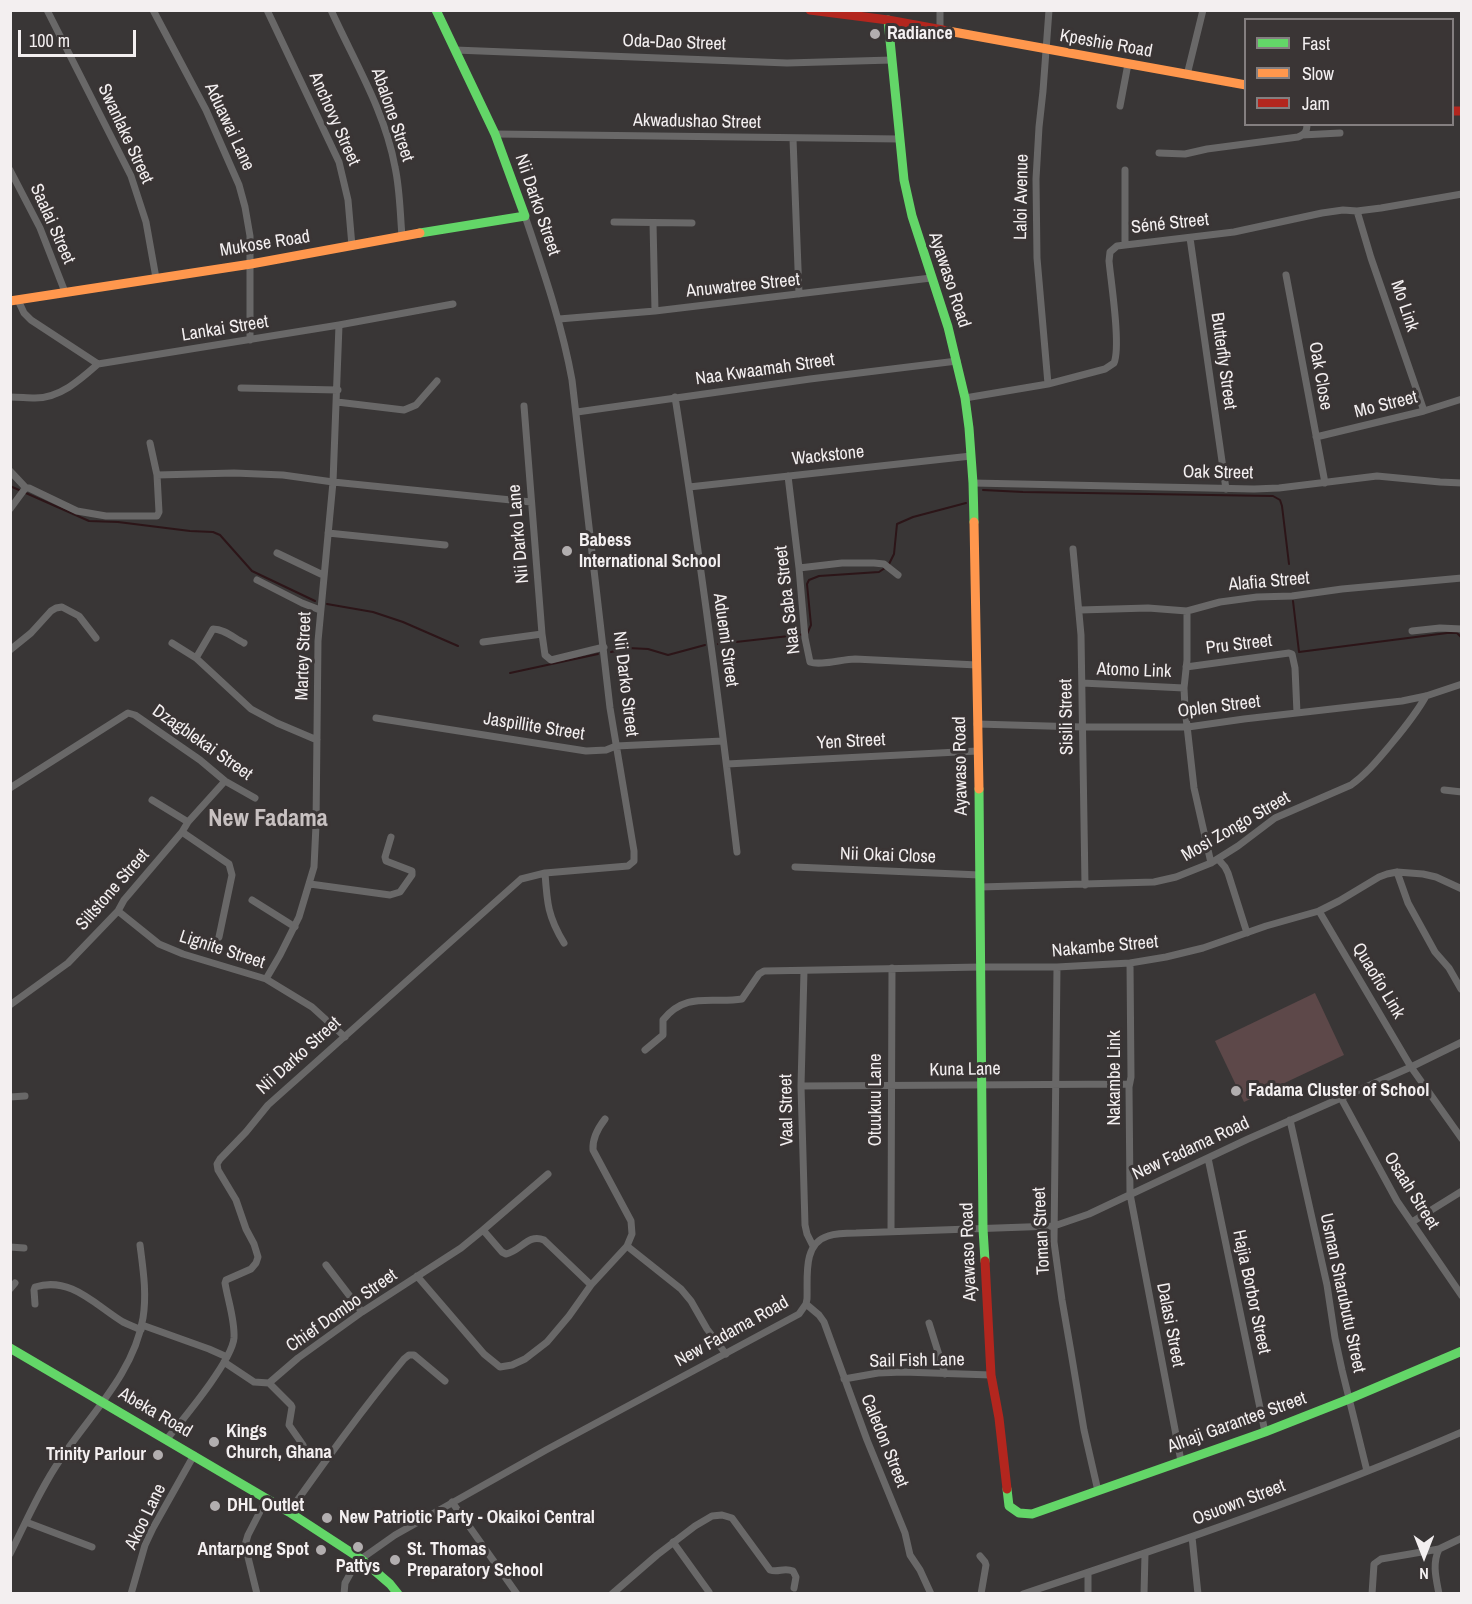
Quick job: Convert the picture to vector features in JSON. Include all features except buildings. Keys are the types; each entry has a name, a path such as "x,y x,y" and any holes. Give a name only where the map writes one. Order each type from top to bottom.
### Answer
{"street":[{"name":"Swanlake Street","path":"47,10 131,176 146,222 156,278"},
{"name":"Aduawai Lane","path":"153,10 206,110 239,185 248,220 251,264 250,340"},
{"name":"Anchovy Street","path":"267,10 339,162 348,200 352,246"},
{"name":"Abalone Street","path":"331,10 370,91 392,152 402,236"},
{"name":"Nii Darko Street","path":"226,1359 234,1338 225,1283 226,1280 251,1269 258,1257 236,1200 218,1170 217,1164 220,1159 268,1105 521,879 545,873 612,869 628,866 634,861 610,708 577,412 567,350 525,216 495,134 436,10"},
{"name":"Kpeshie Road","path":"810,10 888,20 1244,86"},
{"path":"940,10 940,30"},
{"name":"Laloi Avenue","path":"1048,384 1037,258 1036,179 1049,10"},
{"path":"1186,75 1203,10"},
{"name":"Ayawaso Road","path":"888,20 907,194 957,360 965,398 971,456 977,665 983,1229 991,1376 999,1418 1009,1506 1020,1514"},
{"name":"Oda-Dao Street","path":"455,50 786,63 892,60"},
{"path":"1120,106 1128,64"},
{"path":"1302,135 1308,126"},
{"path":"1159,153 1185,154 1302,135 1340,133"},
{"name":"Akwadushao Street","path":"495,134 900,140"},
{"path":"793,139 799,294"},
{"name":"Saalai Street","path":"10,170 40,228 65,292"},
{"path":"1125,170 1125,244"},
{"name":"Séné Street","path":"965,398 1048,384 1105,369 1114,363 1117,354 1116,331 1108,261 1110,252 1125,244 1190,238 1263,227 1323,213 1399,206 1461,194"},
{"name":"Mo Link","path":"1357,211 1424,411"},
{"name":"Mukose Road","path":"14,300 251,264 525,216"},
{"path":"614,222 692,223"},
{"path":"653,223 655,311"},
{"name":"Butterfly Street","path":"1190,238 1226,489"},
{"name":"Oak Close","path":"1286,275 1325,483"},
{"name":"Anuwatree Street","path":"559,319 655,311 931,278"},
{"path":"10,397 36,398 53,395 76,383 98,364 31,320 14,300"},
{"name":"Lankai Street","path":"98,364 453,304"},
{"name":"Martey Street","path":"266,979 295,927 314,867 318,641 333,482 339,325"},
{"name":"Naa Kwaamah Street","path":"577,412 957,360"},
{"path":"337,402 404,410 416,405 438,381"},
{"path":"240,388 338,390"},
{"name":"Aduemi Street","path":"675,397 738,852"},
{"name":"Mo Street","path":"1316,437 1424,411 1461,399"},
{"name":"Nii Darko Lane","path":"524,406 545,655 551,660 604,649"},
{"path":"10,471 25,489 34,490 77,511 106,516 157,516 159,512 157,475 150,443"},
{"name":"Wackstone","path":"689,487 971,456"},
{"path":"157,475 234,473 284,475 531,502"},
{"name":"Naa Saba Street","path":"788,476 809,659 818,664 855,659 977,665"},
{"name":"Oak Street","path":"973,483 1226,489 1279,488 1377,476 1461,483"},
{"path":"10,509 25,489"},
{"path":"328,533 445,545"},
{"name":"Sisili Street","path":"1073,549 1080,610 1084,885"},
{"path":"277,553 323,575"},
{"path":"799,567 874,563 887,567 898,575"},
{"name":"Alafia Street","path":"1080,610 1148,608 1187,611 1220,602 1257,597 1292,596 1461,578"},
{"path":"257,580 320,610"},
{"path":"10,651 56,608 62,608 79,616 96,638"},
{"path":"1187,611 1184,688 1194,788 1214,861 1225,867 1228,873 1247,933"},
{"path":"1412,631 1461,628"},
{"path":"196,658 213,629 226,632 244,643"},
{"path":"483,642 542,634"},
{"path":"172,643 196,658 250,709 316,740"},
{"name":"Pru Street","path":"1186,667 1292,654 1297,713"},
{"name":"Atomo Link","path":"1082,684 1184,688"},
{"name":"Oplen Street","path":"977,724 1188,727 1402,701 1461,684"},
{"name":"Mosi Zongo Street","path":"980,886 1154,882 1176,877 1214,861 1275,818 1357,781 1408,725 1425,696"},
{"name":"Dzagblekai Street","path":"10,788 128,713 135,715 200,760 225,782 255,798"},
{"name":"Jaspillite Street","path":"376,718 586,751 606,750 616,746 723,741"},
{"name":"Yen Street","path":"727,764 977,752"},
{"name":"Siltstone Street","path":"10,1005 68,963 118,911 124,900 188,822 225,782"},
{"path":"1444,790 1461,792"},
{"path":"152,800 188,822"},
{"path":"182,832 230,864 232,875 219,937"},
{"path":"310,884 390,895 400,892 412,875 412,871 386,861 391,837"},
{"name":"Nii Okai Close","path":"795,867 980,875"},
{"path":"1397,872 1408,903 1435,952 1449,968 1461,989"},
{"name":"Nakambe Street","path":"645,1050 663,1035 665,1017 685,1003 698,999 742,999 761,972 1057,967 1130,963 1203,948 1319,911 1379,877 1397,872 1436,877 1461,889"},
{"path":"545,873 547,904 564,943"},
{"path":"252,900 295,927"},
{"name":"Lignite Street","path":"118,911 159,944 183,954 266,979 312,1007 345,1037"},
{"name":"Quaofio Link","path":"1319,911 1411,1067 1461,1139"},
{"name":"Nakambe Link","path":"1130,963 1130,1194"},
{"name":"Toman Street","path":"1057,967 1054,1226 1056,1262 1084,1430 1098,1491"},
{"name":"Otuukuu Lane","path":"891,1231 892,968"},
{"name":"Vaal Street","path":"804,971 801,1086 805,1225 813,1246"},
{"name":"New Fadama Road","path":"361,1559 395,1535 452,1502 795,1317 806,1304 809,1257 813,1246 822,1238 891,1231 1054,1226 1089,1214 1461,1042"},
{"name":"Kuna Lane","path":"801,1086 1130,1084"},
{"path":"10,1097 25,1096"},
{"name":"Osaah Street","path":"1341,1098 1388,1185 1461,1296"},
{"path":"417,1276 484,1354 500,1367 525,1359 547,1342 591,1285 627,1246 633,1234 631,1221 592,1144 605,1119"},
{"name":"Usman Sharubutu Street","path":"1290,1120 1327,1285 1335,1338 1367,1471"},
{"name":"Hajia Borbor Street","path":"1208,1158 1265,1432"},
{"name":"Chief Dombo Street","path":"269,1383 298,1358 362,1312 461,1248 548,1174"},
{"path":"1412,1222 1461,1191"},
{"name":"Dalasi Street","path":"1130,1194 1181,1461"},
{"path":"483,1230 501,1252 506,1254 531,1238 544,1240 591,1285"},
{"path":"10,1554 59,1461 130,1359 141,1327 145,1297 140,1245"},
{"path":"627,1246 681,1289 726,1354"},
{"path":"10,1247 24,1248"},
{"path":"326,1265 362,1312"},
{"path":"35,1304 35,1287 61,1285 75,1289 123,1322 226,1359 254,1382 269,1383 292,1407 289,1425 303,1445"},
{"name":"Caledon Street","path":"806,1304 824,1322 905,1533 910,1555 931,1593"},
{"path":"929,1323 945,1374"},
{"name":"Abeka Road","path":"10,1348 267,1498 361,1559 398,1593"},
{"name":"Alhaji Garantee Street","path":"1020,1514 1025,1516 1032,1514 1265,1432 1461,1352"},
{"path":"289,1512 373,1395 404,1359 414,1356 445,1381"},
{"path":"167,1439 226,1359"},
{"name":"Sail Fish Lane","path":"844,1379 878,1373 903,1372 991,1376"},
{"name":"Osuown Street","path":"1023,1593 1192,1537 1367,1471 1461,1432"},
{"name":"Akoo Lane","path":"131,1593 145,1545 194,1455"},
{"path":"257,1593 245,1545 267,1498"},
{"path":"452,1502 517,1593"},
{"path":"612,1593 695,1526 712,1516 722,1515 732,1518 770,1570 793,1571 796,1577 794,1588"},
{"path":"26,1522 92,1547"},
{"path":"1192,1537 1198,1593"},
{"path":"1371,1593 1374,1564 1381,1558 1439,1549 1461,1538"},
{"path":"673,1542 708,1592"},
{"path":"1439,1549 1434,1566 1439,1593"},
{"path":"1144,1593 1145,1554"},
{"path":"980,1556 986,1562 981,1593"},
{"path":"344,1593 345,1583 361,1559"},
{"path":"1088,1573 1088,1593"}],"shaded area":[{"path":"1315,993 1344,1055 1244,1102 1215,1041"}],"waterway":[{"path":"10,486 89,521 213,532 220,535 252,571 315,601"},
{"path":"983,490 1273,496 1280,500 1282,506 1289,564"},
{"path":"889,564 894,554 897,524 913,517 966,503"},
{"path":"718,644 807,634 811,625 807,584 809,580 819,576 879,572 885,568"},
{"path":"1293,601 1299,652 1447,633 1457,633 1462,638"},
{"path":"327,604 373,612 403,622 458,646"},
{"path":"611,652 628,648 648,649 668,655 705,645"},
{"path":"510,673 598,654"}],"traffic: fast":[{"path":"420,233 525,216 495,134 436,10"},
{"path":"888,20 904,180 912,216 948,327 965,398 973,483 974,522"},
{"path":"979,789 985,1261"},
{"path":"10,1348 289,1512 361,1559 398,1594"},
{"path":"1007,1489 1009,1506 1019,1513 1032,1514 1265,1432 1462,1351"}],"traffic: slow":[{"path":"948,31 1244,85"},
{"path":"10,301 251,264 420,233"},
{"path":"974,522 979,789"}],"traffic: jam":[{"path":"810,10 888,20 948,31"},
{"path":"1454,111 1462,111"},
{"path":"985,1261 991,1375 999,1418 1007,1489"}],"place":[{"name":"Radiance","path":"875,34"},
{"name":"Babess International School","path":"567,551"},
{"name":"Fadama Cluster of School","path":"1236,1091"},
{"name":"Kings Church, Ghana","path":"214,1442"},
{"name":"Trinity Parlour","path":"158,1455"},
{"name":"DHL Outlet","path":"215,1506"},
{"name":"New Patriotic Party - Okaikoi Central","path":"327,1518"},
{"name":"Pattys","path":"358,1547"},
{"name":"Antarpong Spot","path":"321,1550"},
{"name":"St. Thomas Preparatory School","path":"395,1560"}],"district":[{"name":"New Fadama","path":"268,820"}]}
